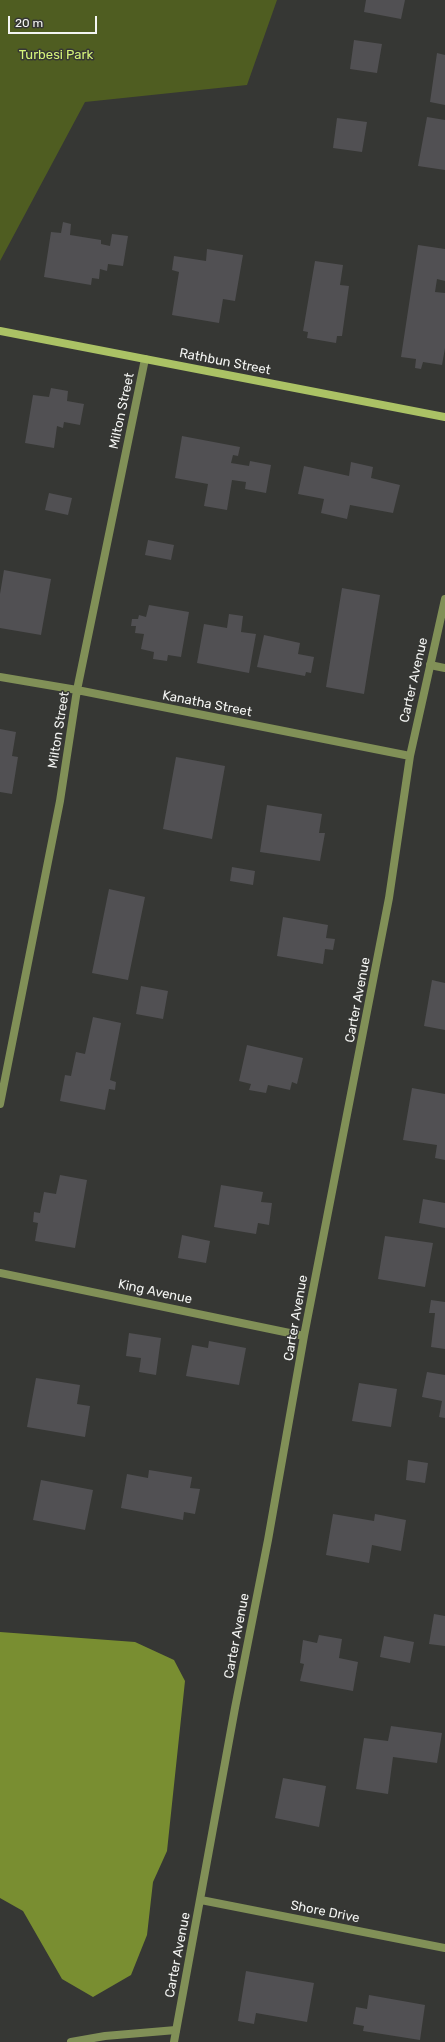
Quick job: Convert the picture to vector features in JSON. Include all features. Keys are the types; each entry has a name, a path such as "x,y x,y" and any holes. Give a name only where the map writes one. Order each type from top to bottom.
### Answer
{"street":[{"name":"Rathbun Street","path":"0,330 146,360 445,417"},
{"name":"Milton Street","path":"0,1104 60,801 77,690 146,360"},
{"name":"Carter Avenue","path":"174,2042 235,1708 268,1540 304,1336 389,898 410,756 445,598"},
{"path":"430,665 445,668"},
{"name":"Kanatha Street","path":"0,677 77,690 410,756"},
{"name":"King Avenue","path":"0,1273 304,1336"},
{"name":"Shore Drive","path":"200,1900 445,1948"},
{"path":"71,2042 105,2036 176,2030"}],"green space":[{"name":"Turbesi Park","path":"0,0 277,0 247,85 85,102 0,261"}],"shaded area":[{"path":"0,1632 135,1642 174,1660 185,1681 167,1851 153,1882 147,1935 131,1975 93,1997 62,1979 23,1911 0,1898"}],"building":[{"path":"366,0 405,0 401,19 364,12"},
{"path":"354,40 382,44 377,73 350,69"},
{"path":"437,53 445,55 445,105 430,102"},
{"path":"427,117 445,120 445,170 418,166"},
{"path":"337,118 367,122 362,152 333,148"},
{"path":"63,222 71,224 70,235 101,240 101,244 110,246 112,234 128,236 123,266 108,264 107,271 100,269 99,279 92,278 91,285 44,277 51,232 61,233"},
{"path":"418,245 445,249 445,281 437,279 435,292 445,293 445,348 442,365 423,362 421,369 415,368 416,359 401,357"},
{"path":"207,249 243,255 235,301 223,299 219,323 172,315 179,272 172,270 174,256 206,261"},
{"path":"315,261 343,265 340,285 349,286 342,336 337,336 336,343 307,338 308,332 303,331"},
{"path":"51,388 68,391 67,401 84,404 80,425 64,422 63,428 57,426 54,448 25,443 33,395 49,397"},
{"path":"182,436 240,447 238,456 233,455 231,463 249,466 250,461 271,465 266,493 245,489 246,482 232,480 227,510 204,506 208,484 175,478"},
{"path":"351,462 373,467 371,478 400,485 393,513 350,505 347,519 321,513 324,499 298,494 304,466 349,476"},
{"path":"49,493 72,498 68,515 45,510"},
{"path":"148,540 174,545 171,560 145,555"},
{"path":"4,570 51,579 41,635 0,628 0,594"},
{"path":"342,588 380,595 364,694 326,687"},
{"path":"149,605 189,612 181,657 168,655 167,661 153,659 154,652 141,649 144,634 135,633 136,626 131,626 132,619 138,619 139,615 146,617"},
{"path":"229,614 243,616 241,632 256,634 249,673 197,663 204,624 227,628"},
{"path":"264,635 300,643 298,654 314,657 311,673 306,672 305,676 257,667"},
{"path":"0,729 16,732 12,756 18,757 12,794 0,792"},
{"path":"176,757 225,766 212,839 163,829"},
{"path":"267,805 322,814 319,833 325,833 320,861 260,852"},
{"path":"232,867 255,871 253,885 230,881"},
{"path":"109,889 145,897 128,980 92,973"},
{"path":"283,917 328,925 326,938 335,939 333,950 325,949 323,964 277,956"},
{"path":"432,980 445,983 445,1030 424,1026"},
{"path":"141,986 168,991 163,1019 136,1014"},
{"path":"93,1017 121,1023 110,1080 116,1082 115,1090 109,1089 105,1110 60,1101 65,1075 71,1076 76,1052 85,1054"},
{"path":"247,1045 303,1058 297,1084 292,1082 290,1090 268,1085 266,1093 249,1090 251,1084 239,1081"},
{"path":"412,1088 445,1094 445,1160 435,1158 437,1145 403,1140"},
{"path":"60,1175 87,1180 75,1248 35,1241 38,1223 33,1222 34,1212 40,1213 44,1192 56,1194"},
{"path":"221,1185 263,1192 261,1202 272,1203 269,1225 258,1223 256,1234 214,1227"},
{"path":"423,1199 445,1203 445,1228 419,1223"},
{"path":"182,1235 210,1241 206,1263 178,1258"},
{"path":"385,1236 433,1243 425,1287 378,1279"},
{"path":"431,1300 445,1302 445,1349 431,1347 435,1313 429,1313"},
{"path":"129,1333 161,1338 156,1375 139,1372 141,1358 126,1356"},
{"path":"209,1341 246,1348 239,1385 186,1376 192,1345 208,1348"},
{"path":"427,1372 445,1375 445,1418 439,1417 442,1401 422,1397"},
{"path":"36,1378 80,1385 77,1404 90,1406 85,1437 27,1427"},
{"path":"359,1383 397,1389 391,1427 352,1421"},
{"path":"408,1460 428,1463 425,1483 406,1480"},
{"path":"149,1470 192,1477 190,1488 200,1489 195,1514 184,1512 183,1520 121,1508 127,1474 148,1478"},
{"path":"41,1480 93,1490 85,1530 33,1520"},
{"path":"333,1514 374,1521 375,1514 406,1520 401,1551 372,1545 369,1563 326,1555"},
{"path":"434,1614 445,1616 445,1646 429,1644"},
{"path":"319,1635 342,1639 339,1658 358,1662 353,1691 300,1681 304,1664 300,1663 303,1640 317,1643"},
{"path":"384,1636 414,1642 410,1663 380,1657"},
{"path":"391,1726 442,1733 437,1763 393,1757 388,1794 356,1789 364,1738 388,1741"},
{"path":"283,1778 326,1786 319,1827 275,1818"},
{"path":"246,1971 314,1983 307,2022 256,2013 254,2024 238,2021"},
{"path":"369,1995 425,2005 420,2040 363,2031 364,2026 353,2024 356,2007 367,2009"}]}
